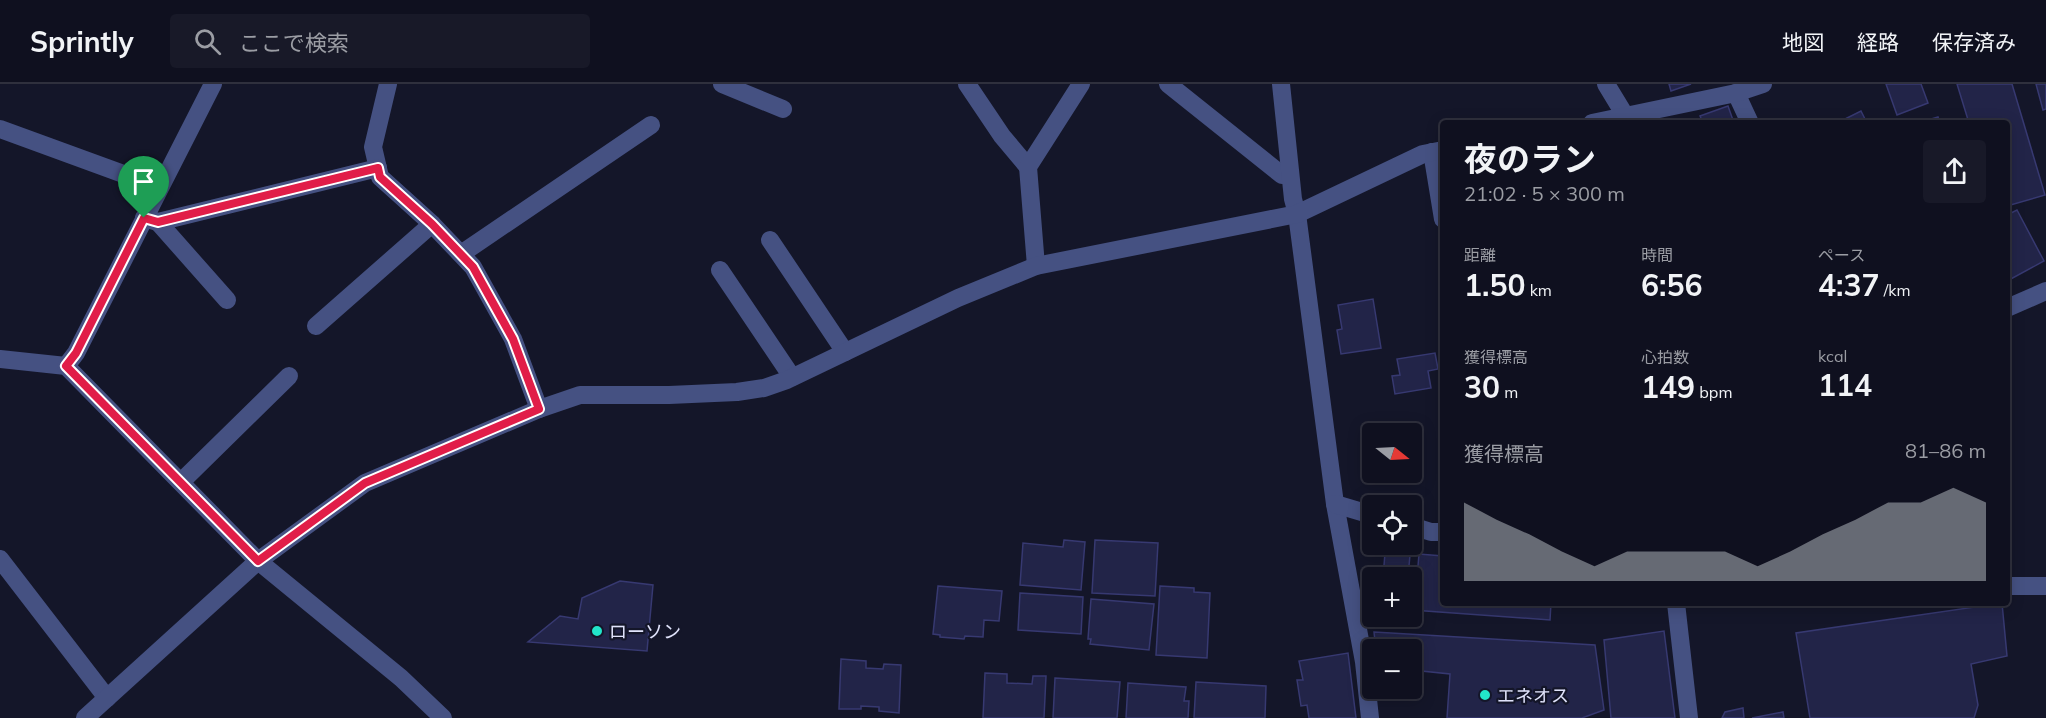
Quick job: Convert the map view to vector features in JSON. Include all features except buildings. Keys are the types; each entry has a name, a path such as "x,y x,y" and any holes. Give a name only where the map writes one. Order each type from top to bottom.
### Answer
{"street":[{"path":"66,366 76,353 151,220 159,187 213,84"},
{"path":"388,84 373,147 380,177 432,224 473,267 513,339 539,409"},
{"path":"967,84 1002,136 1028,167 1036,266"},
{"path":"1028,167 1081,84"},
{"path":"1168,84 1282,175 1290,175"},
{"path":"1281,84 1290,175 1335,504 1364,662 1370,718"},
{"path":"1606,84 1626,117"},
{"path":"1609,120 1736,93 1763,84"},
{"path":"734,86 783,109"},
{"path":"1736,93 1749,120"},
{"path":"461,254 651,125"},
{"path":"0,129 159,187"},
{"path":"84,718 258,561 365,483 539,409 580,395 669,396 738,392 764,388 792,377 958,298 1036,266 1297,214 1423,154 1437,151 1440,185"},
{"path":"151,220 378,168"},
{"path":"151,220 227,300"},
{"path":"316,326 432,224"},
{"path":"770,240 845,352"},
{"path":"720,270 792,377"},
{"path":"2010,307 2046,291"},
{"path":"0,358 66,366 258,561 400,678 443,718"},
{"path":"181,482 289,376"},
{"path":"1335,504 1362,512"},
{"path":"1422,529 1440,532"},
{"path":"0,559 107,698"},
{"path":"2010,586 2046,586"},
{"path":"1676,606 1689,718"}],"place":[{"name":"ローソン","path":"597,631"},
{"name":"エネオス","path":"1485,695"}],"route":[{"path":"378,168 380,177 432,224 473,267 513,339 539,409 365,483 258,561 66,366 76,353 144,218 158,222 378,168"}]}
